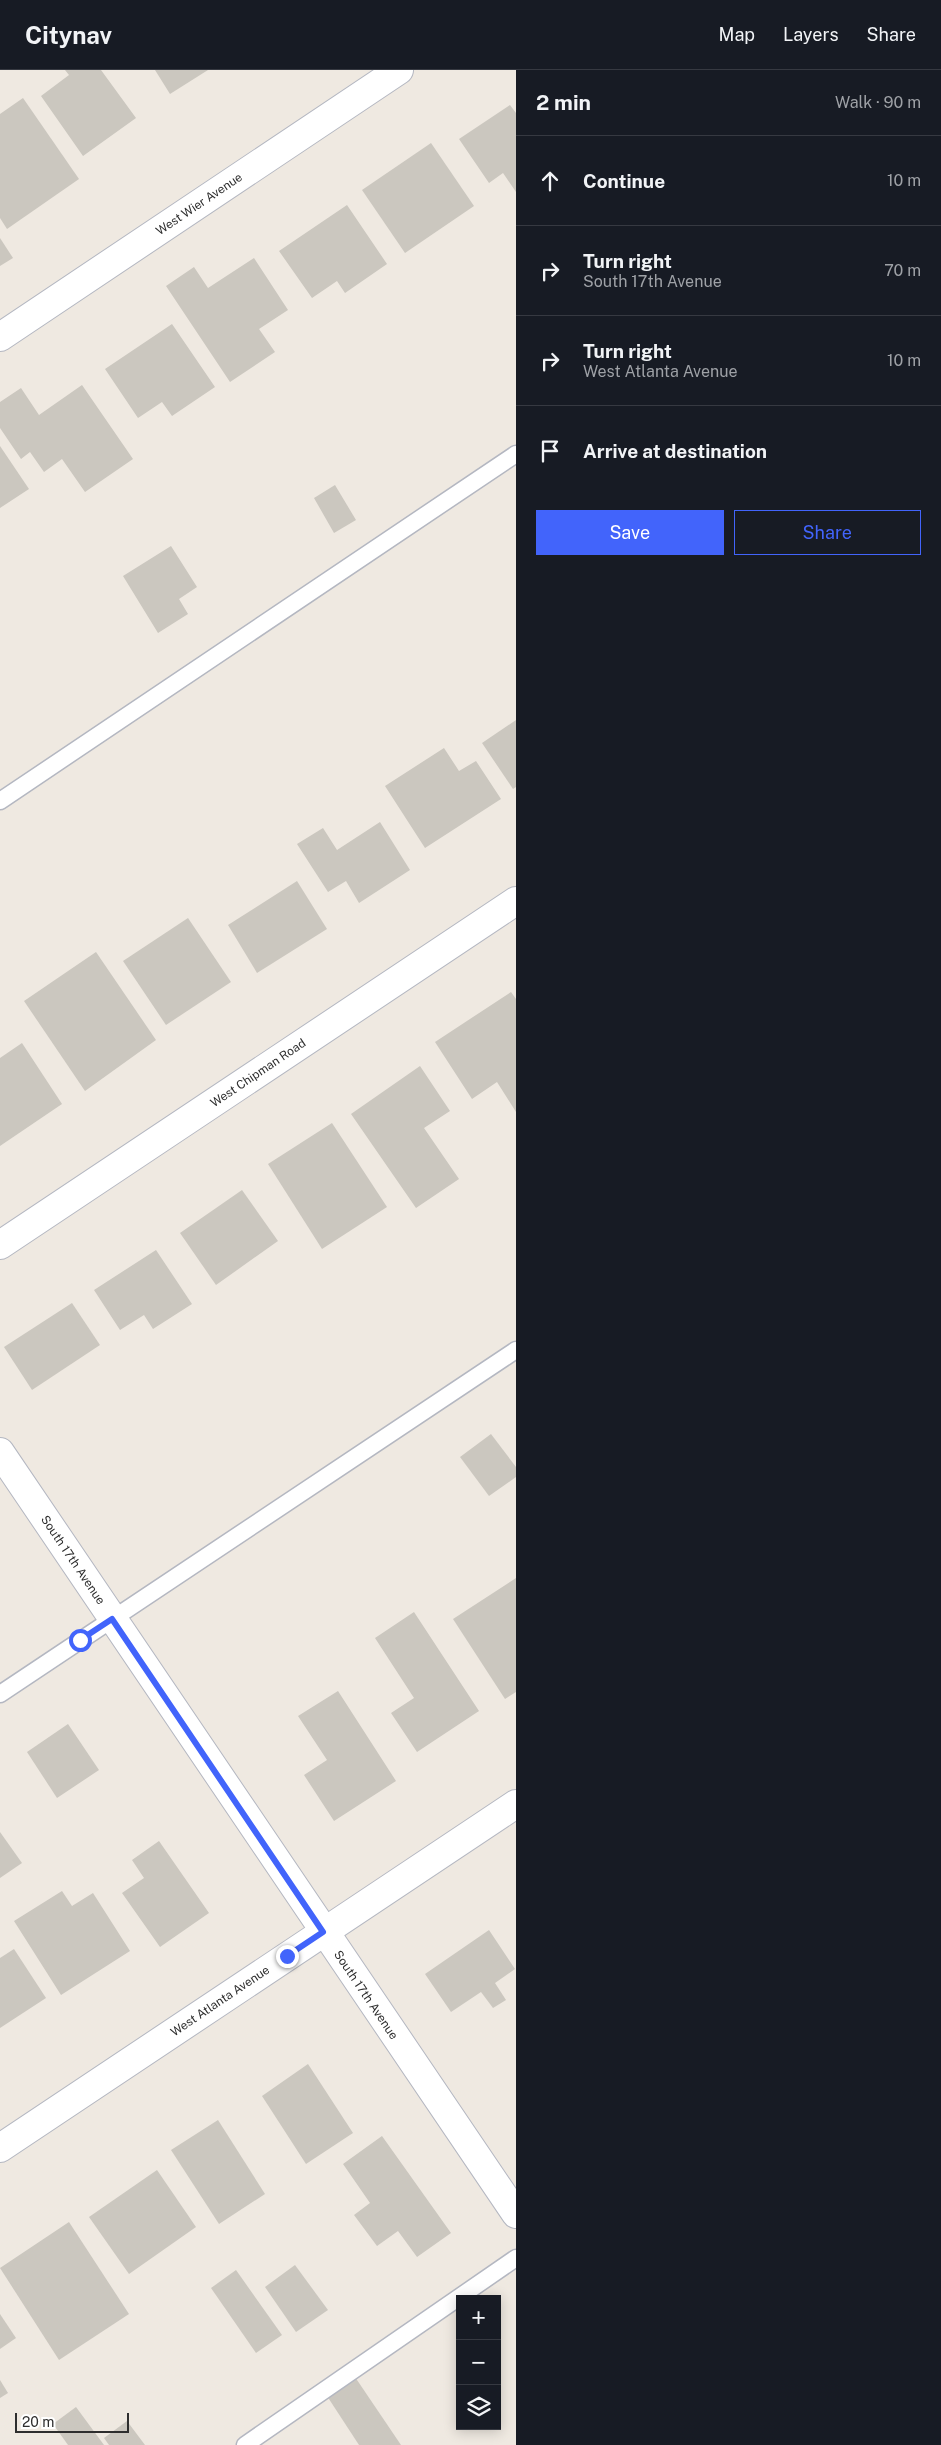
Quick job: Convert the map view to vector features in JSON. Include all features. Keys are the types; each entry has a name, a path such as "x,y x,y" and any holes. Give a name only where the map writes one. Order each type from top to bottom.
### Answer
{"street":[{"name":"West Wier Avenue","path":"0,337 399,70"},
{"name":"West Chipman Road","path":"0,1245 516,901"},
{"name":"South 17th Avenue","path":"0,1452 323,1932 516,2214"},
{"name":"West Atlanta Avenue","path":"0,2148 516,1804"}],"lane":[{"path":"0,801 516,454"},
{"path":"0,1694 516,1350"},
{"path":"245,2445 516,2258"}],"building":[{"path":"65,70 101,70 136,118 83,156 41,96 69,75"},
{"path":"155,70 208,70 170,94"},
{"path":"23,98 79,179 7,229 0,218 0,114"},
{"path":"510,105 516,113 516,192 503,173 489,183 459,139"},
{"path":"431,143 474,206 405,253 362,190"},
{"path":"347,205 387,264 345,293 337,281 312,298 279,251"},
{"path":"0,238 13,258 0,266"},
{"path":"254,258 288,310 259,329 275,352 230,382 166,286 194,267 208,288"},
{"path":"172,324 215,387 172,416 162,402 138,418 105,369"},
{"path":"82,385 133,459 85,492 62,459 44,472 30,452 21,459 0,428 0,402 21,388 39,415"},
{"path":"0,446 29,489 0,508"},
{"path":"335,485 356,520 334,533 314,498"},
{"path":"171,546 197,587 179,599 188,614 158,633 123,576"},
{"path":"516,720 516,787 513,789 482,743"},
{"path":"444,748 459,771 476,761 501,799 425,848 385,786"},
{"path":"380,822 410,870 359,903 346,881 328,892 297,844 323,828 337,850"},
{"path":"297,881 327,929 257,973 228,925"},
{"path":"188,918 231,982 166,1025 123,961"},
{"path":"96,952 156,1040 85,1091 24,1001"},
{"path":"511,992 516,999 516,1112 497,1082 472,1099 435,1042"},
{"path":"22,1043 62,1104 0,1146 0,1058"},
{"path":"420,1066 450,1111 424,1128 459,1179 416,1208 351,1114"},
{"path":"332,1123 387,1207 322,1249 268,1164"},
{"path":"242,1190 278,1241 216,1285 180,1233"},
{"path":"156,1250 192,1304 153,1329 144,1315 120,1330 94,1290"},
{"path":"72,1303 100,1345 32,1390 4,1347"},
{"path":"491,1434 516,1467 516,1477 489,1496 460,1457"},
{"path":"516,1578 516,1692 505,1699 453,1619"},
{"path":"414,1612 479,1711 417,1752 391,1713 414,1698 375,1638"},
{"path":"338,1691 396,1781 334,1821 304,1775 327,1760 298,1716"},
{"path":"68,1724 99,1770 57,1798 27,1752"},
{"path":"0,1832 22,1863 0,1878"},
{"path":"159,1841 209,1913 160,1947 122,1893 144,1878 132,1860"},
{"path":"62,1891 72,1906 93,1893 130,1951 61,1995 14,1921"},
{"path":"489,1930 515,1969 495,1983 506,2000 493,2008 481,1992 451,2012 425,1974"},
{"path":"14,1949 46,1998 0,2028 0,1958"},
{"path":"308,2064 353,2133 306,2164 262,2096"},
{"path":"218,2120 265,2194 219,2224 171,2150"},
{"path":"382,2136 451,2233 417,2257 398,2231 377,2246 354,2215 370,2203 343,2164"},
{"path":"157,2170 196,2227 129,2274 89,2217"},
{"path":"69,2222 129,2314 59,2360 0,2268"},
{"path":"295,2265 328,2310 296,2332 265,2287"},
{"path":"236,2270 282,2335 256,2353 211,2288"},
{"path":"0,2314 16,2338 0,2349"},
{"path":"355,2377 401,2445 359,2445 327,2396"},
{"path":"0,2380 8,2393 0,2398"},
{"path":"76,2407 104,2445 68,2445 53,2424"},
{"path":"127,2421 145,2445 109,2445 104,2438"}],"route":[{"path":"80,1640 112,1619 323,1932 287,1956"}]}
